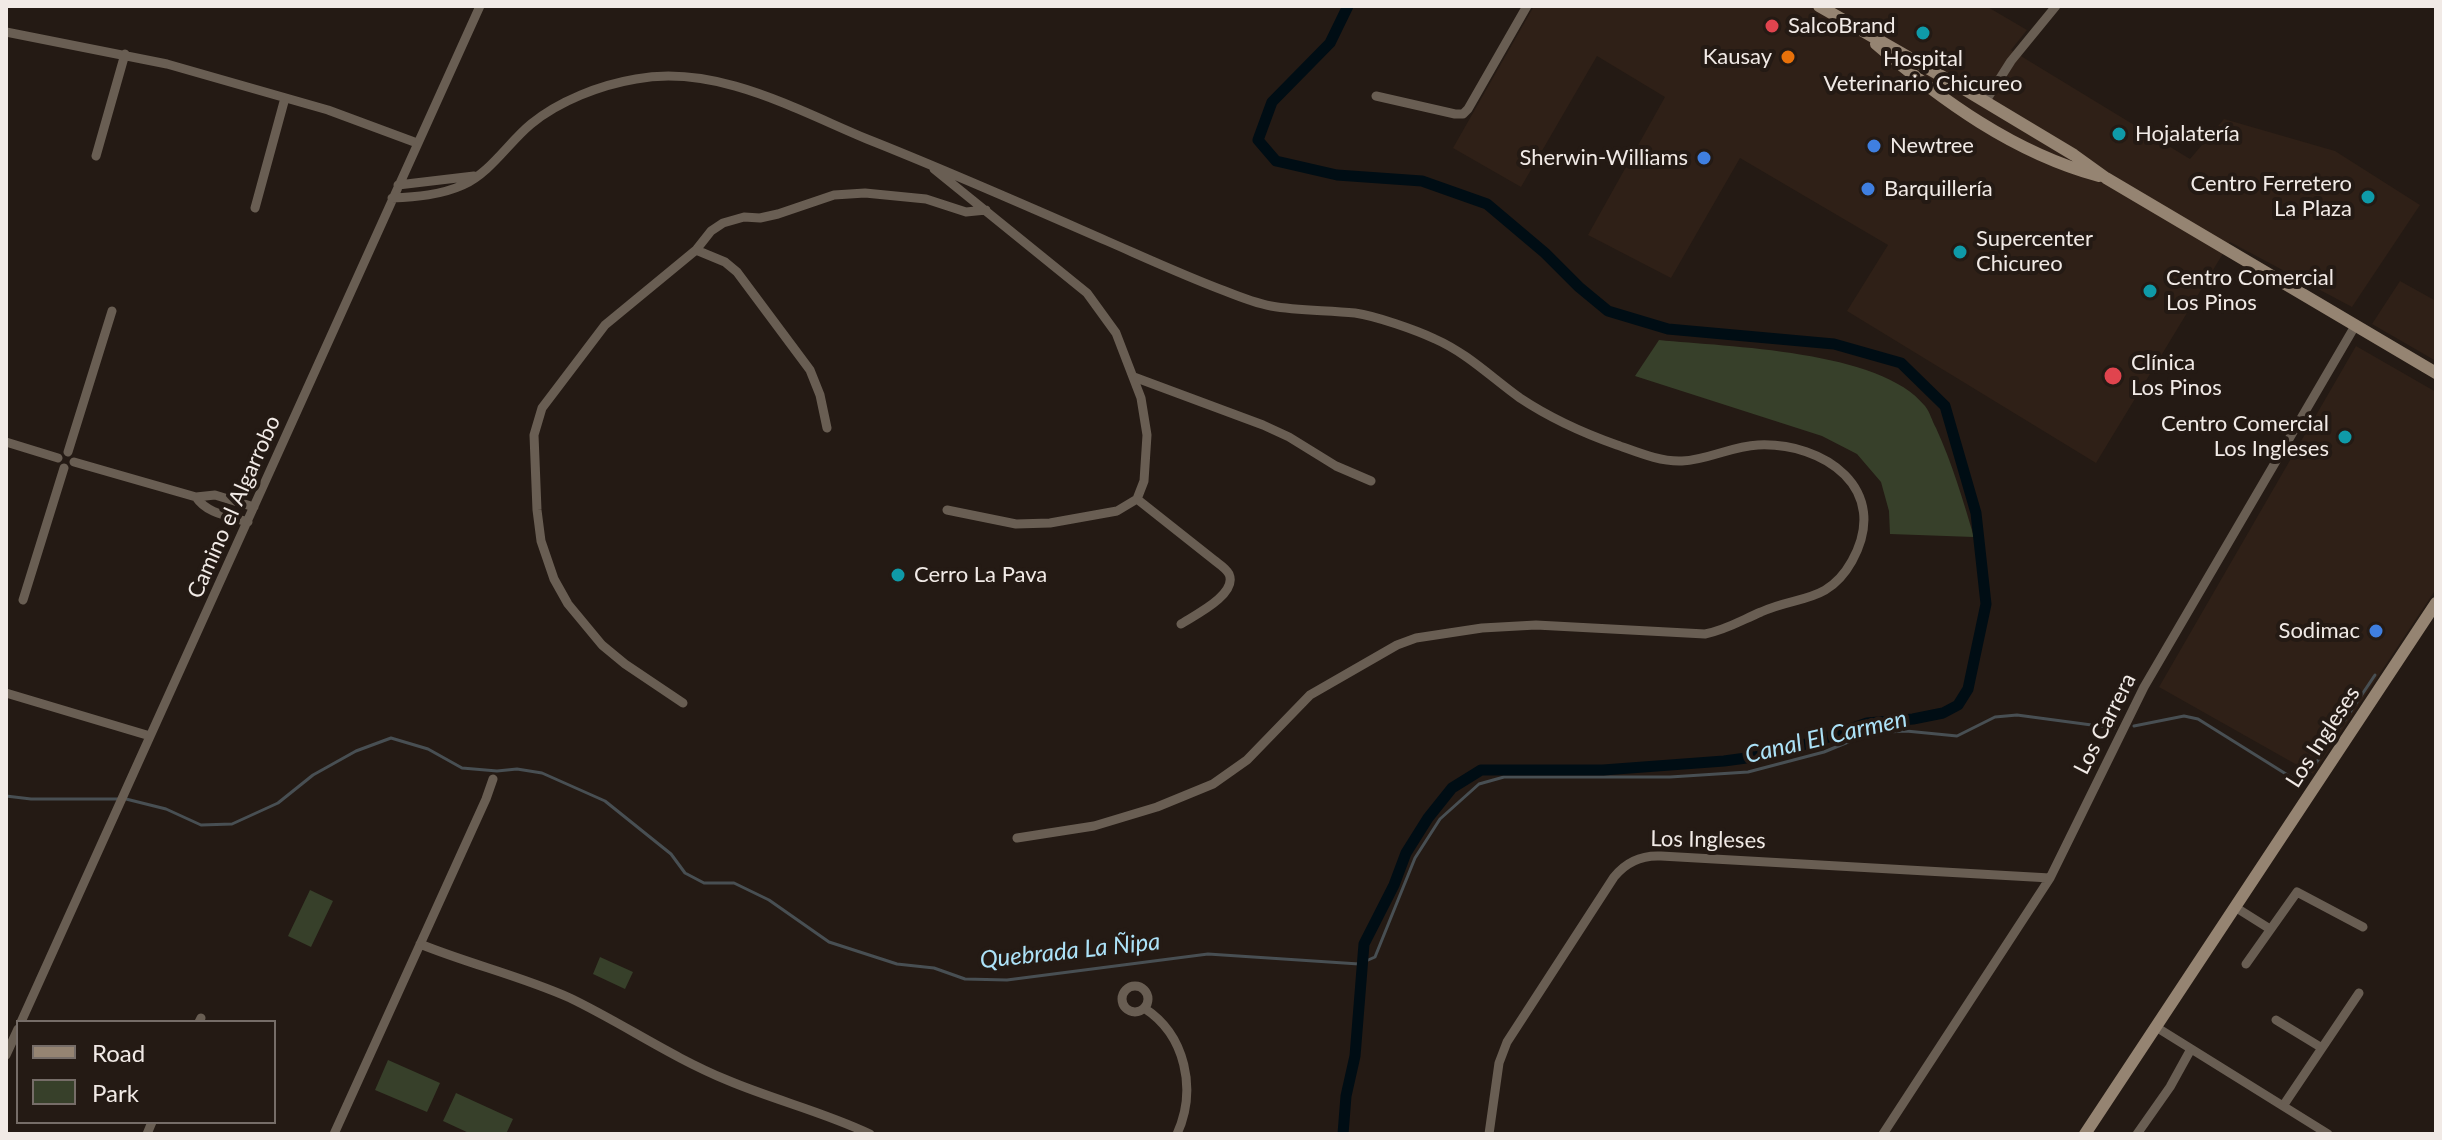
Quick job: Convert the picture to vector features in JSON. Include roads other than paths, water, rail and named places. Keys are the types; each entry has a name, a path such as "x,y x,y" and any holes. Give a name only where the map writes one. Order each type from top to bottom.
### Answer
{"main road":[{"path":"1825,8 2436,373"},
{"path":"1861,31 1928,88 1960,110 2044,156 2106,178"},
{"name":"Los Ingleses","path":"2085,1134 2436,603"}],"street":[{"name":"Camino el Algarrobo","path":"22,1020 480,6"},
{"path":"1376,96 1463,114 1527,6"},
{"path":"1985,102 2011,61 2056,6"},
{"path":"6,32 125,54 337,112 417,143"},
{"path":"96,156 125,54"},
{"path":"392,198 441,192 465,184 532,123 563,104 621,82 669,75 694,76 726,83 922,160 1202,283 1276,306 1358,313 1435,339 1552,417 1617,445 1665,460 1681,461 1761,445 1804,452 1839,468 1849,477 1862,501 1864,517 1852,562 1834,583 1799,602 1761,611 1728,628 1705,634 1536,625 1482,628 1416,638 1397,645 1310,695 1253,755 1213,784 1116,820 1017,838"},
{"path":"255,208 285,98"},
{"path":"922,160 1087,293 1116,333 1141,398 1147,435 1144,481 1137,499 1117,511 1050,523 1016,524 947,510"},
{"path":"398,185 478,175"},
{"path":"683,703 602,645 568,604 554,579 539,526 534,435 542,408 595,336 723,223 744,217 760,218 778,214 834,195 865,193 894,194 938,202 966,212 986,210"},
{"path":"696,250 725,262 737,272 806,364 817,385 827,428"},
{"path":"68,452 112,311"},
{"name":"Los Carrera","path":"1883,1134 2050,878 2144,687 2355,326"},
{"path":"1134,377 1263,425 1336,466 1371,481"},
{"path":"6,442 58,458"},
{"path":"68,452 74,457 74,462 69,468 64,468 58,463 58,458 61,453 68,452"},
{"path":"74,462 196,497 206,508 248,522"},
{"path":"23,600 64,468"},
{"path":"196,497 215,495 254,507"},
{"path":"1137,499 1230,576 1225,593 1181,624"},
{"path":"6,693 150,736"},
{"path":"334,1134 493,779"},
{"name":"Los Ingleses","path":"1489,1134 1499,1063 1507,1042 1614,877 1638,859 1661,856 2050,878"},
{"path":"2246,964 2297,892 2363,927"},
{"path":"2235,907 2270,929"},
{"path":"420,944 566,997 628,1028 688,1064 870,1134"},
{"path":"2283,1106 2359,993"},
{"path":"1144,1008 1156,1015 1168,1029 1185,1066 1186,1101 1177,1134"},
{"path":"2276,1020 2322,1048"},
{"path":"2156,1027 2328,1134"},
{"path":"6,1055 16,1033"},
{"path":"2137,1134 2170,1087 2191,1049"}],"waterway":[{"name":"Canal El Carmen","path":"1343,1134 1346,1096 1355,1056 1364,944 1394,885 1406,853 1452,788 1481,770 1603,770 1761,756 1867,723 1943,713 1958,705 1968,689 1986,604 1976,513 1945,406 1901,363 1834,344 1668,329 1608,311 1487,204 1422,181 1337,175 1276,161 1258,140 1272,102 1330,43 1348,6"},
{"name":"Quebrada La Ñipa","path":"2134,726 2184,716 2198,719 2302,784 2375,675"},
{"name":"Quebrada La Ñipa","path":"126,799 166,809 201,825 232,824 278,803 313,775 356,751 391,738 428,749 462,768 517,769 542,773 605,801 671,854 685,873 704,883 734,883 769,900 829,942 897,964 934,968 965,979 1007,980 1208,954 1359,964 1375,957 1415,858 1440,819 1479,784 1504,777 1670,777 1748,772 1824,752 1870,733 1906,731 1957,736 1995,717 2017,715 2114,728"},
{"name":"Quebrada La Ñipa","path":"6,796 118,799"}],"place":[{"name":"SalcoBrand","path":"1772,26"},
{"name":"Hospital Veterinario Chicureo","path":"1923,33"},
{"name":"Kausay","path":"1788,57"},
{"name":"Hojalatería","path":"2119,134"},
{"name":"Newtree","path":"1874,146"},
{"name":"Sherwin-Williams","path":"1704,158"},
{"name":"Barquillería","path":"1868,189"},
{"name":"Centro Ferretero La Plaza","path":"2368,197"},
{"name":"Supercenter Chicureo","path":"1960,252"},
{"name":"Centro Comercial Los Pinos","path":"2150,291"},
{"name":"Clínica Los Pinos","path":"2113,376"},
{"name":"Centro Comercial Los Ingleses","path":"2345,437"},
{"name":"Cerro La Pava","path":"898,575"},
{"name":"Sodimac","path":"2376,631"}]}
